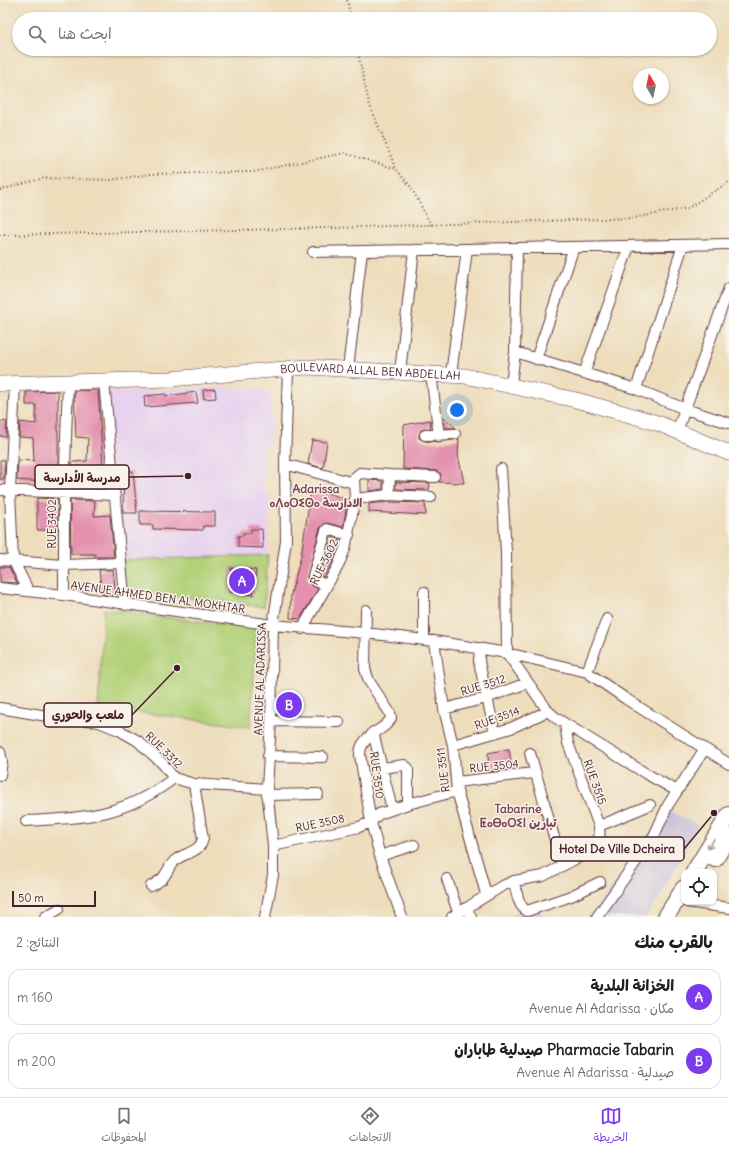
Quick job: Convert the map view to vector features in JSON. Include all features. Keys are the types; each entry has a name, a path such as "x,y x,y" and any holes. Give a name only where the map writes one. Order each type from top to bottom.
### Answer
{"main road":[{"path":"696,869 729,815"},
{"path":"708,869 729,836"},
{"path":"666,917 681,893"},
{"path":"678,917 686,905"}],"street":[{"path":"313,252 729,244"},
{"path":"636,389 683,245"},
{"path":"584,374 629,246"},
{"path":"536,359 574,247"},
{"path":"511,385 515,352 517,248"},
{"path":"451,375 467,249"},
{"path":"400,372 414,250"},
{"path":"348,369 362,251"},
{"path":"677,431 726,307 729,288"},
{"path":"515,352 636,389 685,409 729,423"},
{"name":"BOULEVARD ALLAL BEN ABDELLAH","path":"7,384 170,379 308,367 465,376 511,385 630,415 677,431 729,453"},
{"name":"AVENUE AL ADARISSA","path":"265,917 273,875 274,846 267,792 268,756 271,721 273,625 286,541 288,369"},
{"path":"431,374 439,436"},
{"path":"104,381 125,605"},
{"name":"RUE 3402","path":"64,595 64,493 68,382"},
{"path":"7,384 5,490 14,560 28,590"},
{"path":"424,435 439,436 456,434"},
{"path":"286,464 354,481 360,473 435,477"},
{"path":"502,469 506,552 507,653 548,711 565,724 677,791"},
{"path":"389,495 390,475"},
{"name":"RUE 3602","path":"302,629 338,566 349,535 355,499 354,481"},
{"path":"5,490 114,495"},
{"path":"355,499 389,495 431,497"},
{"path":"328,585 316,581 313,576 326,531 327,529 349,535"},
{"path":"0,560 64,565 121,563"},
{"name":"AVENUE AHMED BEN AL MOKHTAR","path":"0,588 28,590 302,629 365,633 429,640 507,653 586,672 704,750 729,764"},
{"name":"RUE 3511","path":"424,592 429,640 453,745 456,787 486,894"},
{"path":"365,633 366,610"},
{"path":"586,672 607,619"},
{"name":"RUE 3510","path":"365,633 365,669 369,681 390,713 391,718 387,724 373,732 360,751 371,822 380,856 402,917"},
{"path":"480,648 479,662 494,733"},
{"name":"RUE 3512","path":"444,709 486,698 527,683"},
{"name":"RUE 3312","path":"0,708 48,716 78,718 99,722 119,730 138,741 163,764 174,778 194,784 267,792 318,794"},
{"name":"RUE 3514","path":"453,745 494,733 548,711"},
{"path":"271,721 339,722"},
{"name":"RUE 3515","path":"562,865 598,848 601,842 599,826 568,743 565,724"},
{"path":"373,732 392,810"},
{"path":"597,917 654,836 668,805 704,750"},
{"path":"447,878 462,914 486,894 502,886 514,881 543,876 562,865 534,773 530,753"},
{"path":"268,756 323,758"},
{"path":"0,775 1,757"},
{"path":"382,768 404,766 408,768 408,804"},
{"name":"RUE 3504","path":"408,804 456,787 534,773"},
{"path":"26,821 66,819 105,814 140,801 159,790 174,778"},
{"path":"151,886 163,878 168,869 177,859 198,849 202,844 203,839 194,784"},
{"name":"RUE 3508","path":"274,846 348,830 371,822 379,814 408,804"},
{"path":"599,826 650,805"},
{"path":"380,856 414,845"},
{"path":"514,881 520,903 523,909 527,911 571,896 600,882"},
{"path":"708,905 729,908"},
{"path":"45,917 59,909"}],"path":[{"path":"347,0 350,12"},
{"path":"359,56 369,104 396,169 411,187 431,225"},
{"path":"0,190 44,178 110,180 151,174 253,172 344,153 396,169"},
{"path":"0,235 431,225 633,218 688,208 729,182"}],"shaded area":[{"path":"215,387 261,388 271,395 271,443 262,450 263,486 270,498 268,555 122,560 103,393"},
{"path":"667,810 698,825 659,898 646,917 588,917 607,895"},
{"path":"529,905 547,917 510,917"}],"green space":[{"path":"268,555 264,607 122,589 122,560","holes":["231,568 255,570 253,595 229,592"]},
{"path":"104,609 257,629 250,727 98,707"}],"building":[{"path":"215,389 216,398 204,399 203,390"},
{"path":"98,390 104,481 71,483 72,462 87,461 88,438 76,437 74,391"},
{"path":"58,391 58,483 17,480 18,460 34,461 33,438 19,437 20,422 36,424 36,405 26,405 26,392"},
{"path":"196,392 198,403 145,407 144,396 166,394 166,396"},
{"path":"444,418 456,428 444,428"},
{"path":"430,420 431,428 421,430 419,438 425,441 439,442 459,439 458,455 464,483 439,482 441,474 436,471 403,469 404,425"},
{"path":"0,421 7,422 6,437 0,436"},
{"path":"312,440 327,442 323,468 308,464"},
{"path":"0,460 5,460 4,479 0,479"},
{"path":"133,471 137,513 123,513 124,472"},
{"path":"369,480 383,481 383,489 369,491"},
{"path":"396,482 430,483 429,490 396,489"},
{"path":"311,491 331,494 348,500 343,527 326,523 320,528 307,577 311,585 318,589 300,619 290,618 291,594 301,556"},
{"path":"37,498 58,499 58,530 37,530"},
{"path":"70,500 95,501 94,516 110,515 114,557 95,557 95,554 71,554"},
{"path":"389,502 425,503 426,515 369,512 369,504"},
{"path":"140,511 215,512 215,526 203,526 203,530 153,529 153,525 140,525"},
{"path":"251,529 262,529 263,548 238,547 238,536 243,536 243,533 251,533"},
{"path":"331,537 340,539 332,563 324,577 320,575"},
{"path":"0,567 9,567 17,583 0,582"},
{"path":"231,568 256,570 253,595 229,592"},
{"path":"99,570 113,570 116,596 102,594"},
{"path":"509,749 512,769 489,772 488,753"}],"place":[{"name":"مدرسة الأدارسة","path":"188,476"},
{"name":"الخزانة البلدية","path":"242,581"},
{"name":"ملعب والحوري","path":"177,668"},
{"name":"Pharmacie Tabarin صيدلية طاباران","path":"289,705"},
{"name":"Hotel De Ville Dcheira","path":"714,813"}],"district":[{"name":"Adarissa ⴰⴷⴰⵔⵉⵙⴰ الادارسة","path":"316,495"},
{"name":"Tabarine ⵟⴰⴱⴰⵔⵉⵏ تبارين","path":"518,815"}]}
